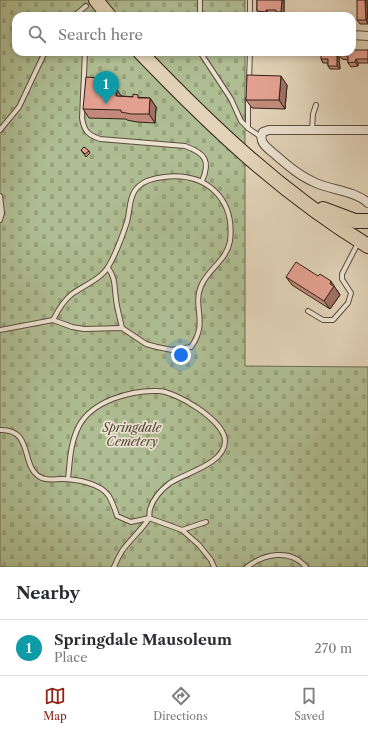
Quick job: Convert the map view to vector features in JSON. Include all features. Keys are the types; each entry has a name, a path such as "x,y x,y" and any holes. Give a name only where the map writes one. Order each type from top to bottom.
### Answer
{"highway":[{"path":"91,3 103,12"},
{"path":"144,56 220,134 280,185 365,244"},
{"path":"280,185 309,203 338,216 358,222 368,221"}],"street":[{"path":"356,35 368,36"},
{"path":"368,130 266,131 261,137 262,142 269,149 300,174 316,183 361,198 368,203"}],"lane":[{"path":"200,0 200,12"},
{"path":"250,0 250,12"},
{"path":"79,12 91,3"},
{"path":"0,130 19,108 43,56"},
{"path":"85,56 82,118 84,127 88,134 100,139 185,146 196,150 204,157 206,164 207,170 202,181"},
{"path":"203,56 231,99 241,121 261,137"},
{"path":"248,86 250,56"},
{"path":"248,94 248,128"},
{"path":"312,130 313,114 316,105"},
{"path":"0,330 52,320 72,328 122,328 146,344 167,349 188,348 197,340 201,324 199,298 201,286 206,277 226,252 230,242 227,209 214,190 202,181 176,176 150,180 139,185 134,192 122,237 108,268 71,295 60,305 52,320"},
{"path":"0,196 2,213 0,220"},
{"path":"308,311 323,320 333,320 348,303 351,293 342,279 342,274 365,244"},
{"path":"108,268 113,275 115,283 116,298 122,328"},
{"path":"68,479 71,444 79,425 90,411 109,401 138,392 160,391 184,400 208,416 221,428 225,439 225,448 217,457 198,470 170,484 157,496 152,504 149,518 122,550 114,567"},
{"path":"0,430 7,430 17,434 23,443 34,471 39,477 47,479 68,479 103,490 109,497 117,516 124,520 131,522 149,518 182,530 211,560 214,567"},
{"path":"182,530 206,522"},
{"path":"247,567 257,559 278,555 295,559 306,567"}],"green space":[{"name":"Springdale Cemetery","path":"0,0 245,0 245,12 12,12 12,56 245,56 245,366 368,367 368,567 0,567"}],"building":[{"path":"257,0 282,0 281,12 276,12 276,10 266,10 266,12 257,11"},
{"path":"357,0 365,0 366,20 357,20"},
{"path":"356,50 368,50 368,59 356,59 355,62 348,63 348,56 356,56"},
{"path":"321,56 337,56 337,66 328,66 328,59 321,59"},
{"path":"247,75 281,76 279,100 246,100"},
{"path":"86,77 99,78 98,87 116,88 116,96 133,97 133,94 138,95 138,98 150,98 149,114 131,114 121,112 121,110 83,109"},
{"path":"84,147 89,151 85,154 81,150"},
{"path":"296,262 318,276 320,274 331,281 330,284 334,286 324,301 286,277"}],"place":[{"name":"Springdale Mausoleum","path":"106,104"}]}
